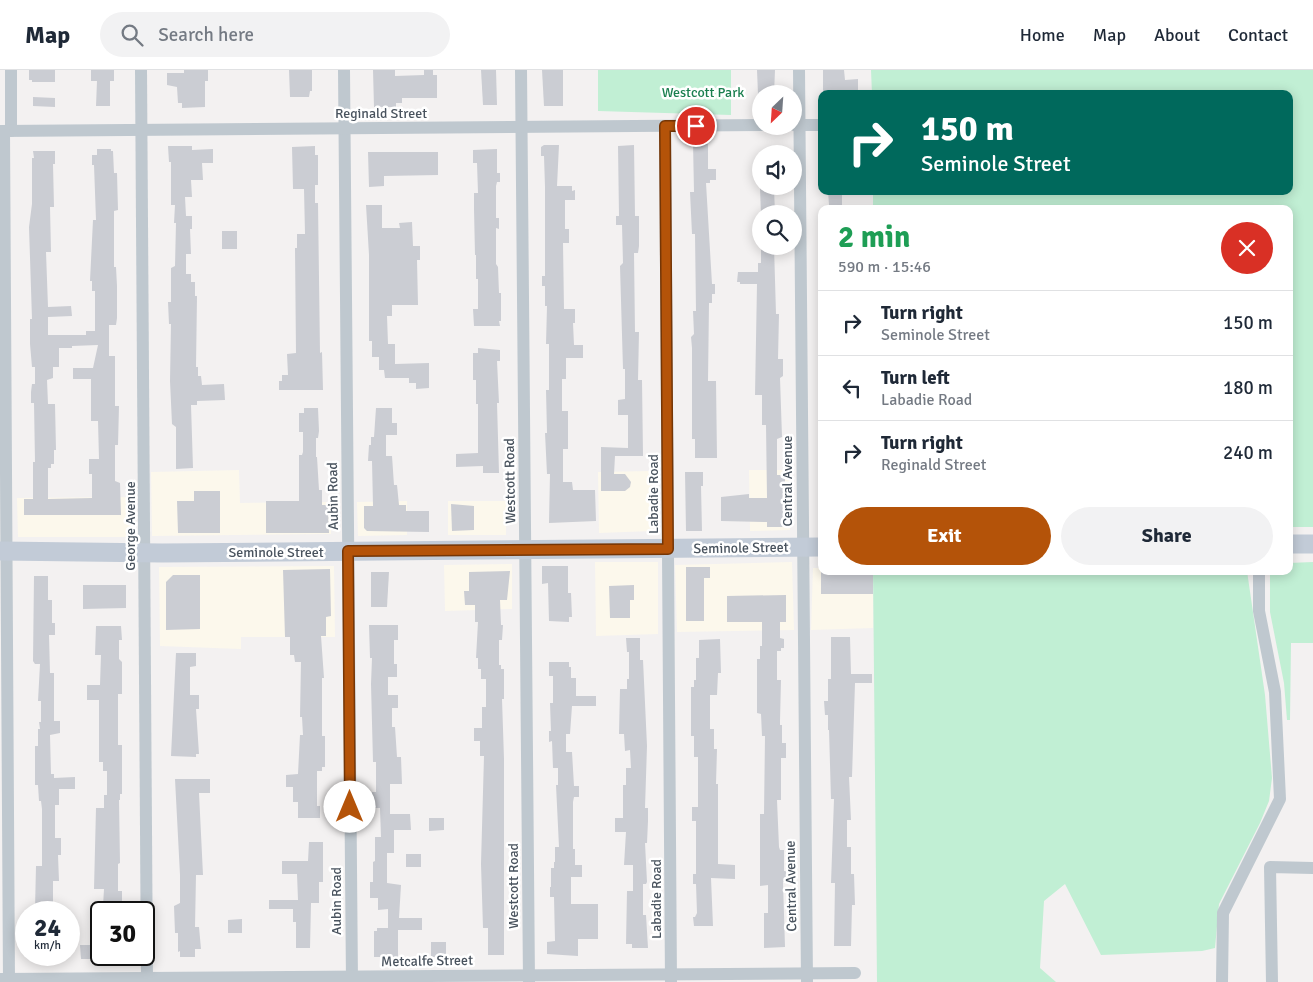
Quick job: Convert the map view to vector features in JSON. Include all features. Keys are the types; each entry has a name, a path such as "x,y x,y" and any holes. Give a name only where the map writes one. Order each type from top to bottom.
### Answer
{"street":[{"path":"6,980 3,551 5,131 11,70"},
{"name":"George Avenue","path":"141,70 147,980"},
{"name":"Aubin Road","path":"344,70 352,980"},
{"name":"Westcott Road","path":"521,70 529,979"},
{"name":"Central Avenue","path":"798,85 799,70"},
{"path":"802,125 818,125"},
{"name":"Labadie Road","path":"665,126 671,978"},
{"name":"Reginald Street","path":"5,131 752,126"},
{"name":"Central Avenue","path":"797,135 812,547 807,978"},
{"path":"1293,544 1313,544"},
{"name":"Seminole Street","path":"3,551 145,553 812,547"},
{"path":"1222,982 1222,913 1280,799 1274,692 1259,611 1259,575"},
{"path":"1272,982 1270,867 1313,868"},
{"name":"Metcalfe Street","path":"6,980 807,978 855,973"}],"shaded area":[{"path":"239,470 240,503 331,502 331,534 152,536 151,472"},
{"path":"749,470 790,470 790,530 750,531"},
{"path":"650,471 652,531 599,533 598,472"},
{"path":"133,497 133,537 18,537 17,498"},
{"path":"407,501 407,535 358,536 357,502"},
{"path":"448,501 506,501 506,535 448,535"},
{"path":"595,562 658,562 658,634 596,636"},
{"path":"792,562 794,630 677,632 675,565"},
{"path":"512,564 512,609 445,611 444,565"},
{"path":"334,566 335,637 241,637 241,649 160,646 159,567"},
{"path":"813,568 818,568 818,575 873,575 873,628 811,630"}],"green space":[{"name":"Westcott Park","path":"598,70 731,70 731,115 598,111"},
{"path":"871,70 1313,70 1313,527 1293,527 1293,205 873,205 873,195 1293,195 1293,90 872,90"},
{"path":"1313,562 1313,643 1291,643 1290,720 1287,720 1284,683 1270,612 1270,575 1293,575 1293,563"},
{"path":"873,575 1248,575 1265,695 1272,778 1269,801 1260,823 1219,904 1215,948 1202,951 1101,955 1065,884 1044,901 1040,968 1056,982 877,982"}],"building":[{"path":"29,70 55,70 55,82 32,82 32,80 29,80"},
{"path":"91,70 114,70 114,81 110,81 110,106 96,106 97,81 91,81"},
{"path":"184,70 208,70 208,81 205,81 205,107 182,108 182,103 178,103 177,87 167,85 167,73 184,73"},
{"path":"289,70 312,70 312,91 310,91 309,97 290,97"},
{"path":"373,70 395,70 395,76 424,75 424,70 433,70 433,75 437,75 437,98 402,98 402,103 396,103 396,107 374,107"},
{"path":"481,70 496,70 497,105 483,105"},
{"path":"542,70 563,70 563,106 544,106"},
{"path":"757,70 775,70 774,85 758,85"},
{"path":"823,70 844,70 845,80 858,79 858,90 823,90"},
{"path":"33,97 55,98 55,107 33,106"},
{"path":"693,142 705,142 705,144 708,144 708,169 716,169 716,180 710,180 710,183 706,183 712,284 715,284 715,294 712,294 712,303 709,303 708,381 716,381 717,458 695,458 695,439 692,439 691,337 694,334 693,311 696,311 695,234 692,234 690,192 694,192"},
{"path":"544,145 559,145 557,186 572,186 572,191 575,190 575,200 565,200 565,229 569,229 569,243 563,243 564,309 575,309 575,323 573,323 574,345 583,345 583,358 566,358 566,379 562,379 562,411 568,411 568,449 563,449 563,482 572,482 573,490 595,490 596,521 549,523 550,474 547,474 545,433 547,433 546,390 549,390 549,344 546,344 547,306 545,306 545,286 542,286 542,276 545,276 545,187 544,156 541,156 541,147"},
{"path":"634,145 635,216 639,216 639,246 638,253 634,253 635,332 639,332 638,380 642,380 643,456 615,456 614,474 625,474 631,482 630,487 625,491 601,491 601,447 628,448 628,415 618,415 618,400 625,399 625,369 623,369 620,266 623,263 622,225 616,225 616,216 619,216 618,146"},
{"path":"168,146 192,146 192,150 213,149 213,163 202,163 203,180 191,180 192,197 185,197 186,216 192,216 192,229 190,229 191,254 186,254 186,274 191,274 191,282 195,282 195,296 197,296 196,367 198,367 198,376 201,376 202,385 224,384 225,400 197,401 197,405 191,405 193,468 176,469 176,427 172,424 170,381 171,324 169,324 168,302 171,302 171,268 175,266 176,223 174,223 175,205 171,205 171,162 169,162"},
{"path":"315,146 315,155 318,155 318,185 315,185 315,203 318,203 320,353 322,352 323,390 279,390 279,381 282,381 282,375 288,375 287,354 296,353 295,248 297,248 297,234 305,234 304,189 293,189 292,147"},
{"path":"97,149 111,149 113,151 114,173 117,173 118,210 114,211 114,267 116,267 117,318 116,325 109,325 109,356 115,356 115,406 119,406 118,445 115,445 115,481 120,483 121,515 24,515 24,499 33,499 33,462 35,462 34,403 31,403 32,384 35,384 35,367 32,367 30,344 30,319 32,319 29,227 32,204 33,151 55,151 55,164 53,164 54,207 50,207 51,252 46,252 48,307 71,306 72,316 48,317 48,335 86,335 86,331 95,331 95,291 92,291 92,281 90,281 93,220 96,220 92,155 97,155","holes":["98,345 93,368 73,368 73,379 91,379 91,421 98,421 99,459 89,459 89,474 92,474 92,498 48,499 48,468 51,468 51,464 54,464 54,450 56,450 55,404 48,404 47,380 53,378 53,367 59,367 59,348"]},
{"path":"497,149 497,173 500,173 500,182 497,182 496,186 496,218 499,218 499,229 496,228 496,264 498,267 499,293 501,293 501,321 499,321 500,326 474,326 473,309 478,309 478,279 476,279 474,193 478,193 477,163 473,163 473,150"},
{"path":"368,152 438,152 438,175 384,176 384,186 369,187"},
{"path":"760,195 774,195 775,205 761,205"},
{"path":"828,195 842,195 842,205 829,205"},
{"path":"366,205 382,205 382,228 400,228 399,223 412,222 413,246 420,246 420,260 417,260 418,305 392,305 392,316 387,316 388,344 395,344 395,364 429,363 429,388 416,389 416,383 409,383 409,378 385,378 384,370 379,370 379,357 372,357 372,341 369,341 369,255"},
{"path":"222,231 237,231 237,249 222,249"},
{"path":"761,255 774,255 776,314 779,314 778,359 783,359 783,376 780,378 782,437 777,439 777,475 785,475 785,527 767,527 767,522 721,521 721,497 749,494 749,498 767,498 766,425 762,425 762,395 755,395 757,284 740,284 740,282 737,282 738,272 758,272 758,263 761,263"},
{"path":"478,348 500,350 500,361 497,361 499,473 483,473 483,466 456,467 456,454 478,453 478,404 476,404 476,380 473,380 473,353 478,353"},
{"path":"304,408 318,408 319,431 318,438 316,438 316,457 319,490 322,490 322,505 328,505 329,533 266,533 266,501 299,501 299,455 302,455 303,452 303,432 299,432 299,413 304,413"},
{"path":"376,408 392,408 392,423 397,423 397,435 386,435 386,456 392,456 394,485 397,485 399,505 406,505 406,511 429,511 429,532 367,531 364,528 364,506 373,506 372,461 368,461 371,437 374,437"},
{"path":"685,472 703,472 703,486 701,486 702,531 686,531"},
{"path":"194,491 220,491 220,533 178,533 177,501 194,501"},
{"path":"451,504 474,506 474,530 452,531"},
{"path":"542,566 568,566 568,593 571,593 572,617 569,617 569,622 549,621 548,583 542,584"},
{"path":"686,567 710,567 710,578 704,578 704,621 686,621"},
{"path":"330,569 331,616 326,617 326,636 321,636 324,678 322,678 322,736 325,736 325,767 322,767 322,771 317,771 317,806 320,806 320,818 298,818 298,802 293,802 293,787 286,787 286,775 298,774 300,735 303,735 302,717 300,717 301,662 295,662 294,655 290,655 290,637 285,637 283,570"},
{"path":"510,571 507,600 500,600 501,625 503,625 502,640 499,640 499,665 501,665 501,669 504,669 504,699 502,699 504,759 504,955 488,955 488,928 483,928 481,864 484,756 480,756 480,741 474,741 474,728 482,728 482,707 486,707 486,679 481,679 481,669 478,669 478,658 476,658 478,622 475,622 475,605 465,605 464,591 469,591 469,572"},
{"path":"371,572 389,572 387,607 371,607"},
{"path":"173,575 200,575 200,629 166,630 166,582"},
{"path":"821,575 873,575 873,594 821,594"},
{"path":"34,576 48,576 48,600 52,600 52,623 55,623 55,635 49,635 50,673 54,673 54,721 60,721 60,733 50,735 51,774 54,774 54,778 75,777 75,789 59,789 59,805 55,805 55,838 61,838 61,855 58,855 59,881 53,881 53,901 35,901 36,866 42,866 42,809 41,801 39,801 38,785 35,785 35,746 38,746 38,729 40,729 39,722 41,722 41,701 38,701 40,664 35,664 33,661"},
{"path":"83,585 126,585 126,608 83,609"},
{"path":"634,585 634,600 630,600 630,618 610,618 609,586"},
{"path":"786,595 786,622 780,622 780,638 784,639 784,648 781,648 781,651 777,651 777,680 781,680 780,725 782,725 782,743 786,743 786,758 781,758 781,800 777,800 779,847 780,850 784,850 784,871 786,871 786,882 783,882 785,947 764,948 764,913 768,913 768,885 760,886 760,814 764,814 765,736 762,736 761,714 757,713 757,659 760,659 760,646 762,646 762,622 727,622 727,596"},
{"path":"369,625 398,625 398,640 394,640 394,664 397,664 397,677 388,677 388,695 398,695 398,708 392,708 392,727 395,727 397,757 401,757 402,784 390,784 390,814 410,814 411,830 394,830 394,853 387,853 387,883 401,885 399,918 422,918 422,930 398,930 398,957 374,957 374,931 377,931 377,928 388,928 388,909 378,910 378,898 370,898 370,882 373,882 373,862 375,861 375,837 381,837 380,808 375,808 375,803 372,803 372,792 376,792 376,762 373,762 372,658 370,658"},
{"path":"96,626 121,626 122,640 119,640 119,659 122,662 122,694 118,694 118,745 122,745 122,794 120,794 119,800 120,863 118,864 118,891 122,891 122,901 103,901 104,889 94,889 96,808 104,808 104,795 107,795 107,771 103,771 103,762 99,762 99,700 87,700 87,685 100,685 101,655 95,655"},
{"path":"831,637 850,637 851,674 872,674 872,683 855,683 852,777 849,777 851,820 847,820 847,847 851,847 851,874 854,874 855,905 852,905 851,946 834,946 835,883 831,883 834,799 831,799 828,715 825,715 824,701 828,701 828,679 831,679"},
{"path":"626,638 640,638 640,660 643,660 647,746 645,808 648,808 648,821 647,843 645,843 647,882 643,884 643,915 646,915 648,948 632,948 632,944 626,944 627,891 633,891 633,865 624,865 626,832 615,832 615,818 623,818 623,785 626,785 626,768 631,768 630,750 625,751 624,734 619,734 620,689 627,689 627,679 629,679 629,652 627,652"},
{"path":"720,639 721,673 718,673 717,695 710,695 710,729 714,729 714,749 717,749 718,864 735,865 735,879 711,878 713,926 694,926 693,917 697,913 696,884 693,884 693,874 696,874 696,821 692,821 692,807 698,807 698,757 694,757 694,736 691,736 691,687 694,687 694,680 696,680 696,658 699,658 699,640"},
{"path":"176,653 196,653 196,666 190,667 190,695 199,695 199,709 196,709 199,754 196,754 196,757 171,756"},
{"path":"549,662 569,662 571,678 576,678 576,696 596,696 596,706 572,706 570,734 566,734 566,752 572,752 574,786 579,786 579,797 574,797 573,802 573,849 575,849 575,865 582,865 582,877 571,877 571,904 598,904 598,939 578,939 578,956 547,954 547,942 555,941 554,897 550,897 550,887 551,868 554,868 555,862 555,847 559,847 556,785 558,785 558,768 553,768 552,741 549,742 549,731 551,731 550,703 553,703 553,676 549,676"},
{"path":"175,779 210,779 210,793 199,793 203,875 196,875 195,927 199,927 201,949 195,949 195,957 180,957 180,951 178,952 178,933 175,933 174,906 180,903 180,875"},
{"path":"429,818 444,818 444,830 429,831"},
{"path":"309,842 323,842 323,882 319,882 319,903 311,903 310,948 296,948 296,922 293,922 293,909 269,909 269,900 298,900 297,874 282,874 282,861 308,861"},
{"path":"406,854 421,854 421,867 406,867"},
{"path":"242,919 242,933 228,933 228,920"},
{"path":"431,942 446,942 446,957 431,957"},
{"path":"80,945 90,945 90,959 81,959"}],"route":[{"path":"350,807 348,551 668,549 665,126 696,126"}]}
